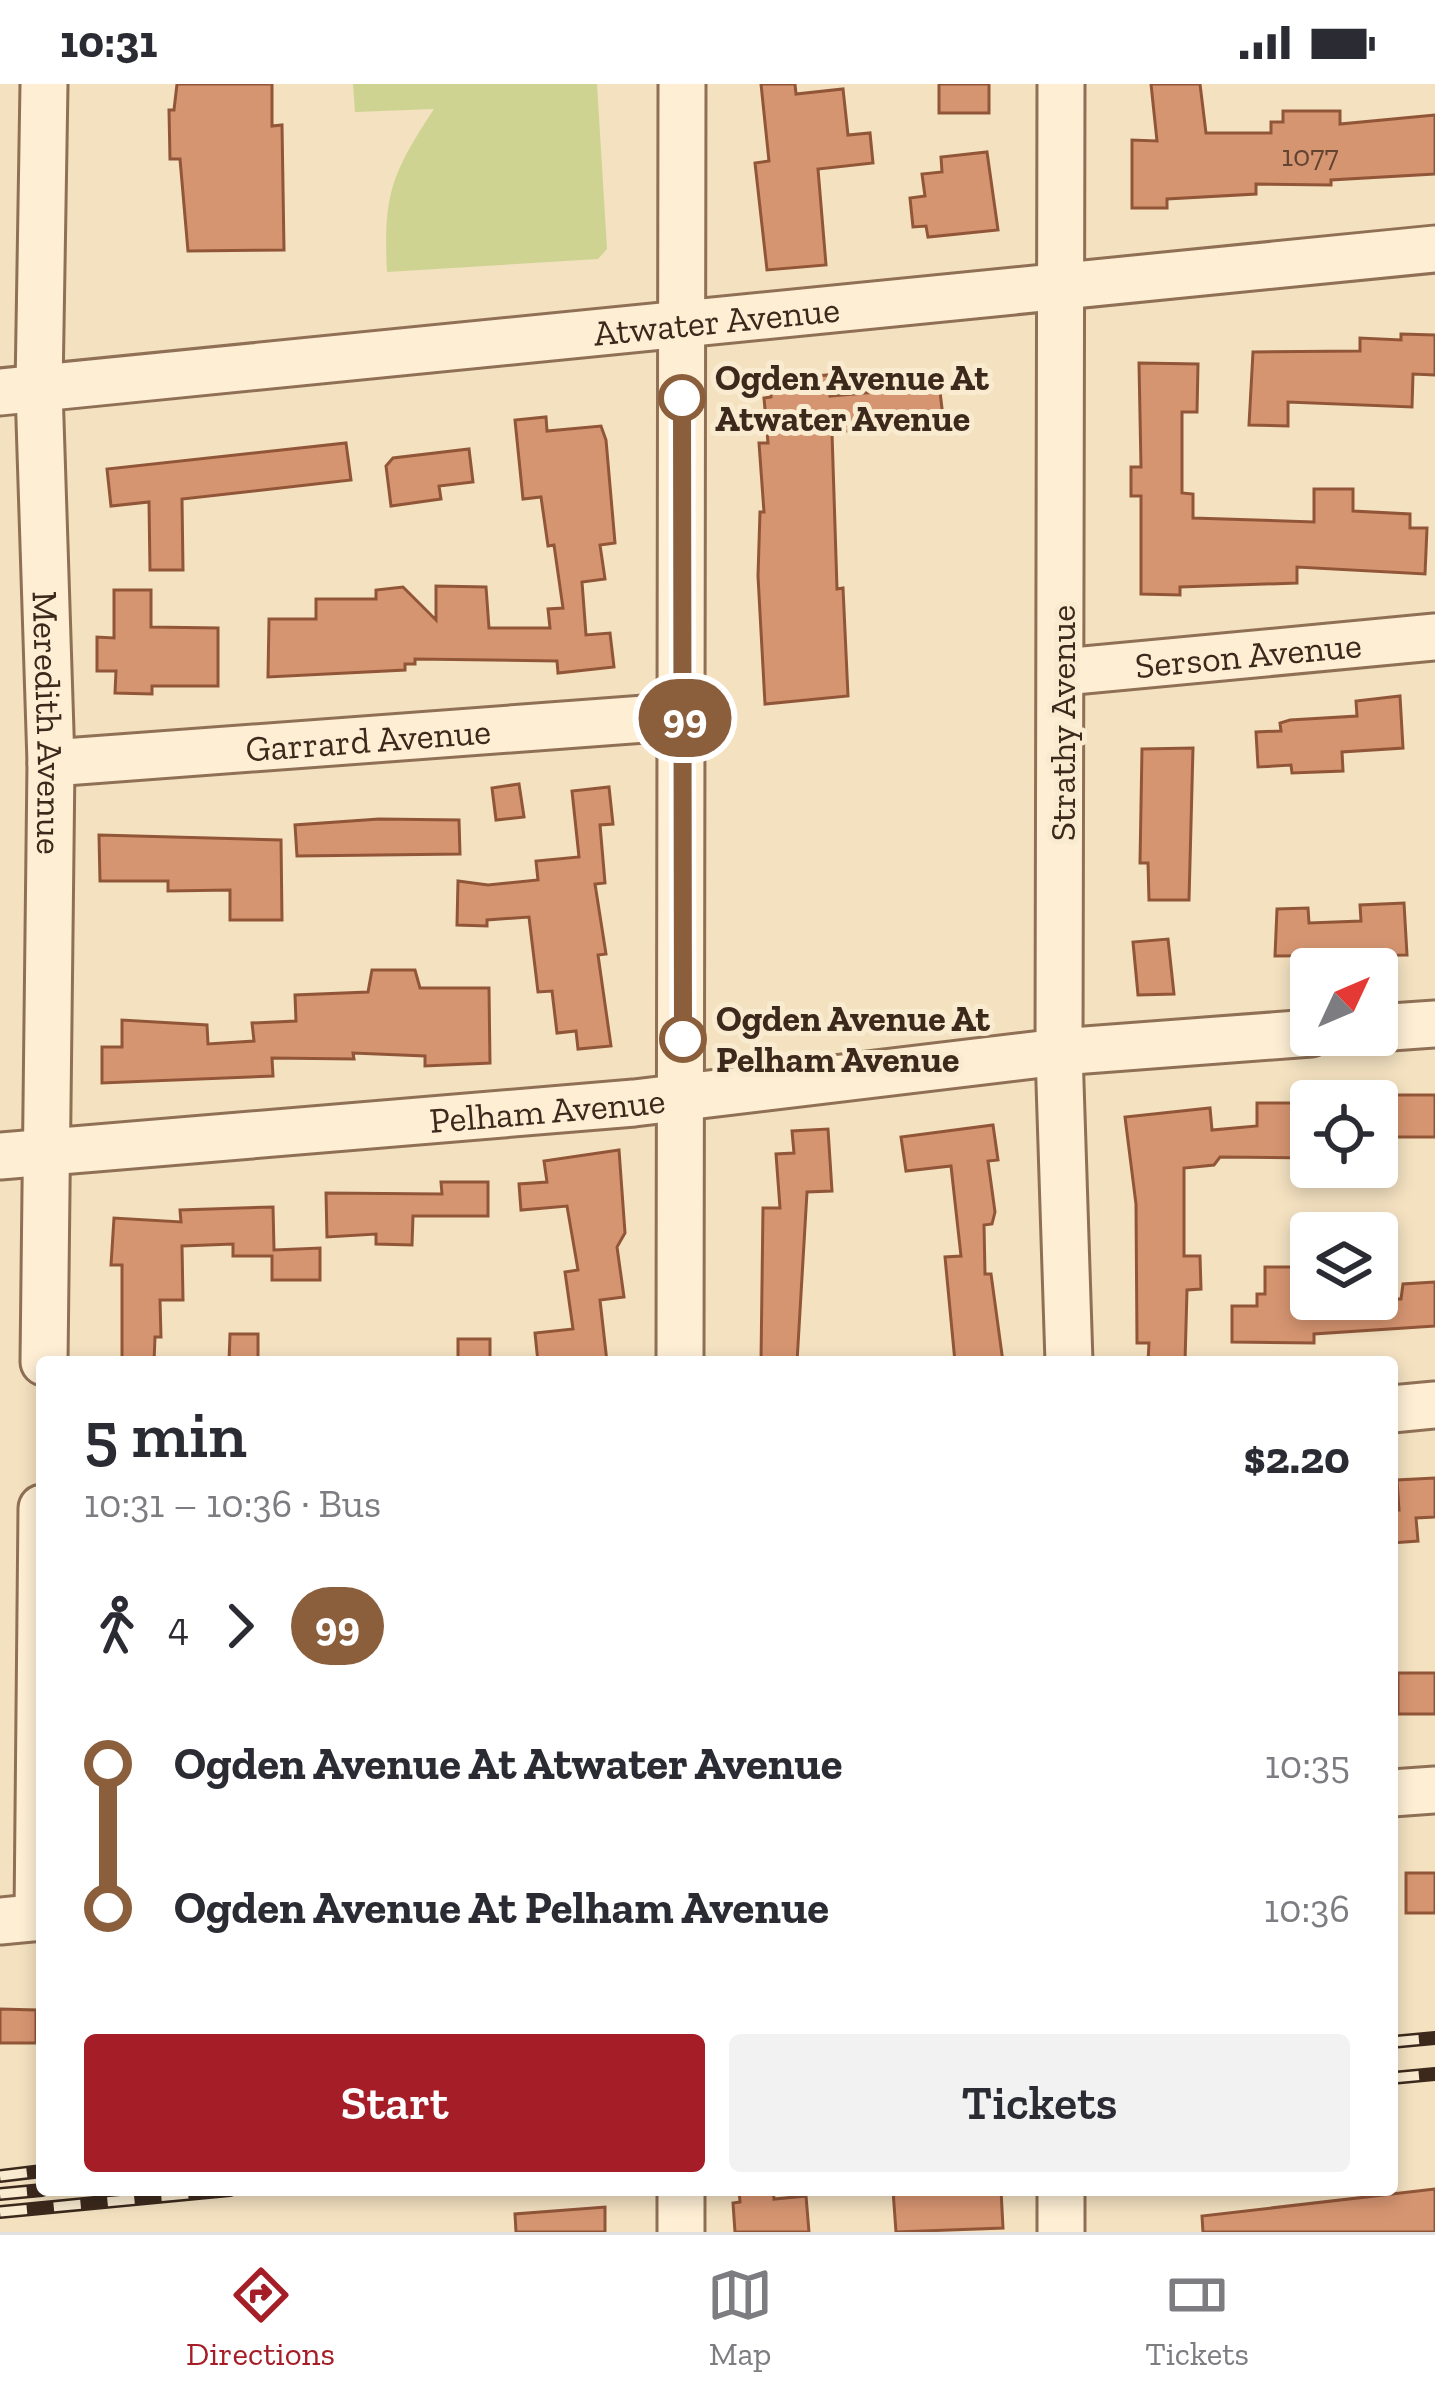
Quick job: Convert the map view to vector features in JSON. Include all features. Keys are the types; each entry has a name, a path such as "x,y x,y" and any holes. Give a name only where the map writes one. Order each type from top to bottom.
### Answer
{"street":[{"name":"Meredith Avenue","path":"44,84 20,391 51,763 44,1356"},
{"path":"680,1356 685,716 682,84"},
{"name":"Strathy Avenue","path":"1061,84 1057,285 1064,671 1059,1052 1069,1356"},
{"name":"Atwater Avenue","path":"20,391 681,321 1435,249"},
{"name":"Serson Avenue","path":"1064,671 1435,638"},
{"name":"Garrard Avenue","path":"51,763 685,716"},
{"path":"1398,1027 1435,1024"},
{"name":"Pelham Avenue","path":"0,1156 683,1097 1059,1052 1290,1035"},
{"path":"1398,1408 1435,1405"},
{"path":"27,1918 36,1690"},
{"path":"1398,1793 1435,1790"},
{"path":"681,2196 681,2232"},
{"path":"1061,2196 1061,2232"}],"green space":[{"path":"353,84 597,84 607,249 598,259 387,272 393,185 434,109 355,112"}],"building":[{"path":"177,84 272,84 272,126 282,125 284,250 188,251 180,159 170,159 169,110 174,110"},
{"path":"761,84 795,84 796,94 843,89 848,135 870,133 873,163 818,169 826,265 767,270 755,163 769,161"},
{"path":"939,84 989,84 989,113 939,113"},
{"path":"1151,84 1200,84 1206,133 1271,133 1271,122 1283,122 1283,111 1340,111 1340,124 1435,115 1435,174 1331,180 1331,185 1256,184 1256,194 1167,199 1167,208 1132,208 1132,140 1157,141"},
{"path":"987,152 998,230 928,237 926,226 913,227 910,198 925,196 922,174 942,172 941,157"},
{"path":"1401,334 1435,335 1435,375 1413,374 1412,407 1288,402 1288,426 1249,425 1253,352 1360,351 1360,338 1401,340"},
{"path":"1139,363 1198,364 1197,412 1182,412 1182,493 1193,494 1193,518 1314,522 1314,489 1353,489 1353,511 1410,514 1410,528 1427,528 1425,574 1297,567 1297,583 1180,587 1180,595 1141,594 1141,496 1131,496 1131,467 1141,467"},
{"path":"828,375 830,396 898,390 900,382 939,383 943,417 832,433 837,589 843,588 848,696 765,704 758,576 760,512 764,512 759,443 768,443 764,398 771,397 772,380"},
{"path":"546,417 547,431 601,426 606,440 615,543 600,545 605,579 582,582 586,635 610,633 614,667 558,673 557,661 415,659 415,664 405,664 405,670 268,677 269,619 316,619 316,599 376,599 376,590 403,587 436,620 436,586 486,587 489,628 550,628 548,609 563,608 554,545 548,546 541,497 523,499 515,420"},
{"path":"346,443 351,480 182,499 183,570 150,570 149,502 111,506 107,469"},
{"path":"469,449 473,482 439,486 441,499 391,506 386,466 393,458"},
{"path":"114,590 151,590 151,627 218,628 218,686 152,686 152,694 115,693 116,671 97,671 97,637 114,638"},
{"path":"1400,696 1403,748 1342,752 1343,771 1292,773 1291,765 1258,767 1256,732 1281,731 1280,723 1290,720 1357,716 1356,701"},
{"path":"1193,748 1189,900 1149,900 1148,863 1140,863 1142,749"},
{"path":"519,784 524,817 496,820 492,788"},
{"path":"609,787 613,824 600,825 605,883 595,884 606,954 598,955 611,1046 578,1049 576,1031 557,1033 552,991 538,992 529,917 487,920 487,926 457,925 458,881 488,885 538,880 536,861 579,857 572,791"},
{"path":"459,820 460,854 297,856 295,825"},
{"path":"99,835 281,840 282,920 230,920 230,890 168,891 168,881 100,881"},
{"path":"1404,903 1407,955 1398,955 1398,948 1290,948 1290,956 1275,956 1277,909 1308,908 1309,923 1361,921 1360,905"},
{"path":"1168,939 1174,994 1138,995 1133,942"},
{"path":"372,970 415,970 420,988 489,988 490,1063 425,1066 425,1056 353,1053 354,1059 272,1058 273,1076 102,1083 102,1047 122,1047 122,1020 207,1025 208,1044 254,1041 252,1023 296,1021 295,995 368,992"},
{"path":"1398,1095 1435,1095 1435,1137 1398,1137"},
{"path":"1257,1103 1290,1103 1290,1158 1220,1157 1214,1165 1184,1168 1184,1256 1200,1256 1201,1289 1187,1290 1185,1356 1148,1356 1149,1343 1137,1343 1136,1204 1125,1117 1210,1108 1212,1130 1257,1126"},
{"path":"993,1125 998,1160 988,1161 995,1212 992,1224 984,1225 985,1274 991,1274 1002,1356 954,1356 945,1257 961,1256 951,1166 906,1171 901,1137"},
{"path":"828,1129 832,1191 807,1192 797,1356 761,1356 763,1208 780,1208 776,1154 794,1153 792,1131"},
{"path":"619,1150 625,1233 617,1247 624,1297 600,1300 606,1356 537,1356 535,1333 573,1329 565,1272 578,1270 567,1206 521,1210 519,1184 547,1182 544,1161"},
{"path":"441,1182 488,1182 488,1216 413,1216 412,1245 376,1244 376,1234 327,1237 326,1193 442,1194"},
{"path":"273,1207 274,1250 320,1248 320,1280 272,1280 272,1256 233,1256 233,1244 182,1246 183,1300 160,1300 161,1337 155,1337 154,1356 122,1356 122,1265 111,1265 114,1218 181,1222 180,1210"},
{"path":"1265,1267 1290,1267 1290,1320 1398,1320 1403,1284 1435,1282 1435,1326 1314,1334 1314,1343 1232,1342 1232,1306 1257,1306 1257,1294 1265,1294"},
{"path":"230,1334 258,1334 258,1356 229,1356"},
{"path":"458,1339 490,1339 490,1356 458,1356"},
{"path":"1435,1478 1435,1517 1416,1518 1418,1541 1398,1543 1398,1480"},
{"path":"1398,1673 1435,1673 1435,1714 1398,1714"},
{"path":"1406,1873 1435,1873 1435,1913 1406,1913"},
{"path":"0,2009 36,2010 36,2043 0,2043"},
{"path":"1435,2189 1435,2232 1203,2232 1202,2216"},
{"path":"740,2196 806,2196 809,2232 735,2232 733,2203 740,2202"},
{"path":"893,2196 1001,2196 1003,2228 896,2232"},
{"path":"605,2207 605,2232 516,2232 515,2214"}],"railway":[{"path":"1398,2041 1435,2038"},
{"path":"1398,2077 1435,2074"},
{"path":"0,2176 36,2172"},
{"path":"0,2194 36,2191"},
{"path":"0,2212 167,2196"}],"bus line":[{"name":"99","path":"682,398 683,1039"}],"place":[{"name":"Ogden Avenue At Atwater Avenue","path":"682,398"},
{"name":"Ogden Avenue At Pelham Avenue","path":"683,1039"}]}
